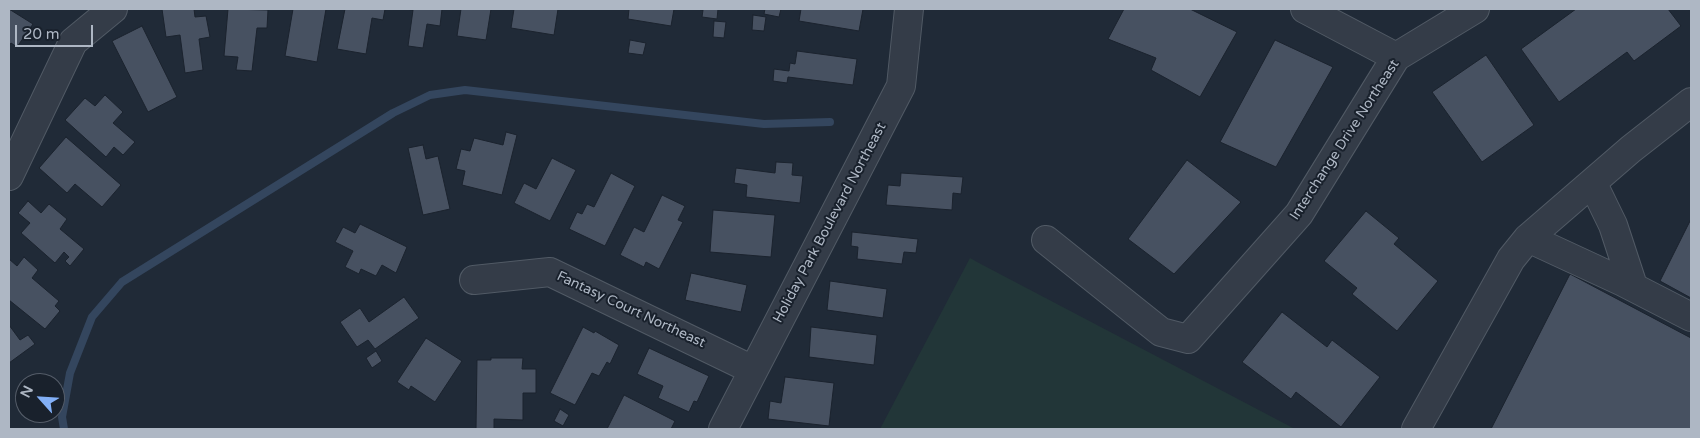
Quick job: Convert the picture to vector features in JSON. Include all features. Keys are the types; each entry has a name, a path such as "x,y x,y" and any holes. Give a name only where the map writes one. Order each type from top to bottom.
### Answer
{"street":[{"path":"9,176 73,42 113,9"},
{"name":"Holiday Park Boulevard Northeast","path":"723,429 752,370 902,86 908,9"},
{"path":"1305,9 1396,58"},
{"name":"Interchange Drive Northeast","path":"1046,240 1161,332 1188,339 1299,214 1396,58 1475,9"},
{"path":"1416,429 1511,258 1528,238 1593,184 1631,148 1691,102"},
{"path":"1593,184 1613,225 1633,286"},
{"path":"1528,238 1633,286 1691,317"},
{"name":"Fantasy Court Northeast","path":"474,280 550,272 752,370"}],"green space":[{"path":"970,258 977,262 1295,429 880,429"}],"building":[{"path":"9,9 33,24 17,47 11,43 9,46"},
{"path":"162,9 194,9 195,17 206,16 210,37 199,39 203,70 185,73 180,35 166,37"},
{"path":"228,9 268,10 267,28 257,28 252,71 236,70 238,57 224,56"},
{"path":"293,9 326,9 317,62 285,56"},
{"path":"345,9 385,9 383,20 372,18 366,54 337,49"},
{"path":"405,9 442,9 440,26 427,24 423,48 408,46 413,10"},
{"path":"461,9 491,9 486,40 457,36"},
{"path":"514,9 558,9 554,35 511,28"},
{"path":"629,9 674,9 671,26 628,19"},
{"path":"696,9 718,9 717,19 702,17 703,10"},
{"path":"765,9 781,9 779,17 764,14"},
{"path":"801,9 863,9 859,31 799,21"},
{"path":"1124,9 1190,9 1237,32 1200,97 1151,70 1156,58 1108,39"},
{"path":"1576,9 1668,9 1681,26 1634,61 1627,52 1559,102 1521,49"},
{"path":"753,15 766,17 764,31 752,30"},
{"path":"714,21 726,22 724,38 713,37"},
{"path":"142,26 177,97 148,112 112,41"},
{"path":"630,40 646,43 643,55 628,53"},
{"path":"1275,40 1333,67 1276,167 1220,142"},
{"path":"797,51 857,59 853,85 788,77 787,83 773,81 774,69 789,71 790,63 795,64"},
{"path":"1486,55 1534,125 1482,162 1432,92"},
{"path":"105,95 123,112 113,123 135,142 123,155 114,147 106,157 65,120 85,98 95,106"},
{"path":"506,132 517,135 502,195 462,185 465,171 456,169 461,149 470,151 474,138 503,145"},
{"path":"66,137 121,185 102,207 75,184 67,193 39,168"},
{"path":"423,145 426,159 438,156 450,209 423,215 408,148"},
{"path":"552,158 576,170 550,221 514,203 524,183 536,189"},
{"path":"1187,160 1241,202 1174,274 1128,239"},
{"path":"776,162 793,163 792,175 803,176 800,203 746,197 747,185 734,183 736,168 775,173"},
{"path":"611,173 635,186 605,246 569,229 577,212 582,214 587,204 594,207"},
{"path":"901,173 963,177 961,194 953,193 952,210 886,205 888,185 900,186"},
{"path":"662,195 685,206 678,220 683,222 659,269 646,262 644,267 620,255 634,227 644,232"},
{"path":"28,201 41,213 49,204 67,219 60,229 84,249 70,266 65,261 69,257 64,252 55,263 21,233 30,223 18,213"},
{"path":"713,210 775,215 771,257 710,252"},
{"path":"1366,211 1399,238 1394,244 1438,281 1397,331 1352,294 1357,288 1324,261"},
{"path":"1691,219 1691,298 1660,281"},
{"path":"360,224 407,247 396,273 382,265 376,276 361,269 359,274 345,267 353,251 335,242 343,227 355,233"},
{"path":"852,232 918,239 916,253 904,252 902,264 857,259 858,247 851,246"},
{"path":"24,257 38,270 32,278 59,301 55,306 60,311 45,329 9,300 9,259 17,266"},
{"path":"691,273 747,285 741,312 685,300"},
{"path":"1570,274 1691,338 1691,429 1491,429"},
{"path":"830,281 887,289 883,318 827,310"},
{"path":"404,297 419,318 375,349 368,340 357,347 340,322 360,308 369,322"},
{"path":"1282,312 1327,347 1332,340 1380,377 1341,427 1296,392 1291,399 1242,362"},
{"path":"9,325 20,340 28,335 35,344 9,363"},
{"path":"583,327 594,333 595,331 619,345 610,364 607,362 599,376 592,373 575,405 550,393"},
{"path":"811,327 877,335 874,365 809,357"},
{"path":"426,338 462,361 435,402 411,386 409,390 397,382"},
{"path":"649,348 709,376 697,402 694,401 689,412 658,398 663,386 637,374"},
{"path":"376,351 382,361 372,368 366,358"},
{"path":"491,358 523,358 522,369 536,369 536,393 523,393 523,420 494,419 494,429 476,429 477,360 491,360"},
{"path":"785,377 834,383 829,426 768,419 770,401 781,403"},
{"path":"624,395 675,421 671,429 607,429"},
{"path":"560,409 569,415 563,426 554,421"}],"waterway":[{"path":"64,429 62,417 70,373 92,317 122,282 393,113 430,95 465,90 764,124 830,122"}]}
